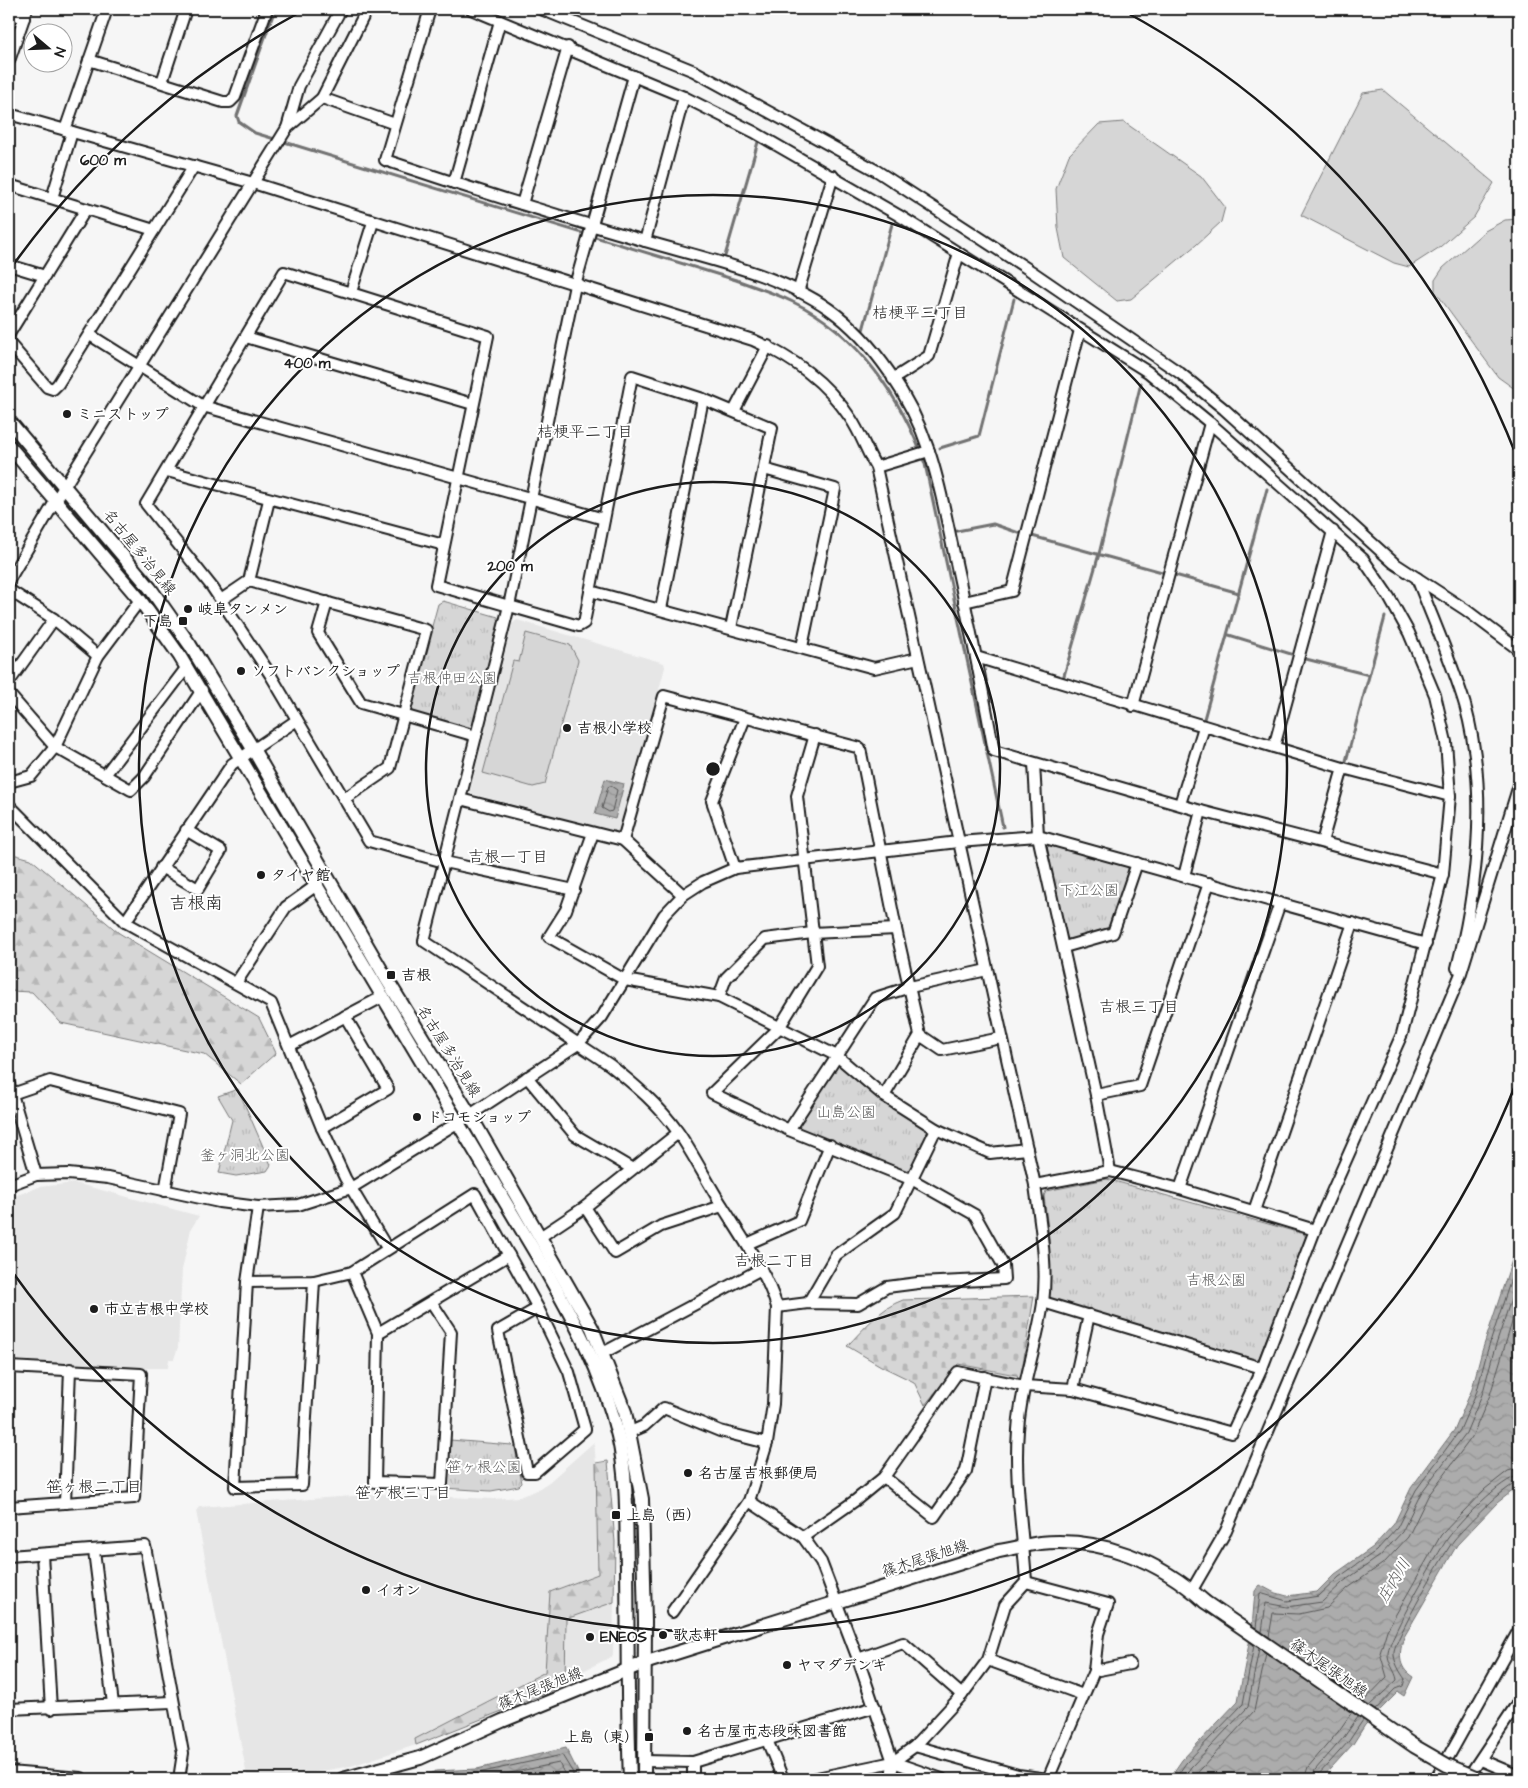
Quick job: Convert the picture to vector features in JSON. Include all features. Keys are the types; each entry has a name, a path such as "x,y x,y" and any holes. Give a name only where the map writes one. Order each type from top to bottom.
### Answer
{"main road":[{"name":"名古屋多治見線","path":"9,421 165,608 253,749 386,978 470,1115 592,1328 625,1412 642,1499 644,1779"},
{"name":"名古屋多治見線","path":"9,446 140,600 202,690 563,1302 592,1358 620,1445 626,1510 630,1779"},
{"name":"篠木尾張旭線","path":"343,1779 406,1764 644,1663 991,1554 1039,1544 1068,1543 1117,1551 1145,1561 1192,1590 1205,1602 1414,1746 1447,1765 1480,1779"},
{"path":"9,1773 81,1779"}],"street":[{"path":"52,198 68,131 89,60 107,9"},
{"path":"162,82 186,9"},
{"path":"89,60 223,102 230,102 235,97 267,9"},
{"path":"9,580 56,500 282,136 298,86 341,9"},
{"path":"282,136 322,98 367,9"},
{"path":"430,9 385,160 522,204 722,263 798,292 827,307 851,326 893,379 914,416 925,452 964,602 994,751 1201,811 1443,874"},
{"path":"471,9 568,47 684,97 754,132 832,176 959,253 1148,372 1210,423 1334,531 1363,559 1389,596 1424,665 1435,695 1446,742 1450,796 1443,874 1402,1034 1315,1230 1262,1368 1232,1433 1073,1388 1024,1386 958,1372 884,1477 856,1500 803,1537"},
{"path":"541,9 694,71 893,181 1031,271 1180,373 1224,409 1394,563 1466,610 1519,650"},
{"path":"9,12 26,14 9,61"},
{"path":"454,183 500,21"},
{"path":"522,204 568,47"},
{"path":"634,76 575,285 509,606 424,941 636,1085 678,1132 747,1244 761,1269 777,1307 773,1404 766,1443 749,1501 672,1612"},
{"path":"646,241 684,97"},
{"path":"322,98 395,124"},
{"path":"9,114 253,183 768,346 792,359 815,376 835,397 852,420 876,467 1035,1185 1042,1239 1043,1302 1024,1386 1018,1430 1017,1457 1026,1582 1005,1606 988,1660 962,1695 915,1746 894,1762 812,1779"},
{"path":"9,343 47,387 53,389 90,335 194,166"},
{"path":"798,292 832,176"},
{"path":"9,185 154,230"},
{"path":"9,334 86,209"},
{"path":"351,292 374,222"},
{"path":"893,379 928,356 959,253"},
{"path":"9,265 45,276"},
{"path":"574,890 444,862 369,841 270,674 220,600 146,504 284,272 488,336 436,585 579,626 584,623 632,376 703,399 772,428 731,628"},
{"path":"964,602 1012,592 1080,330"},
{"path":"90,335 141,365 203,406 604,519"},
{"path":"246,337 473,404"},
{"path":"734,411 768,346"},
{"path":"661,609 703,399"},
{"path":"1133,706 1210,423"},
{"path":"876,467 925,452"},
{"path":"764,469 834,489 802,647"},
{"path":"167,471 444,545"},
{"path":"220,600 249,580 270,500"},
{"path":"1274,747 1334,531"},
{"path":"1417,578 1464,705 1476,776 1477,845 1472,891 1459,960 1446,1009"},
{"path":"249,580 426,630 390,768 344,799"},
{"path":"9,590 54,619 98,656"},
{"path":"590,591 874,668 918,658"},
{"path":"9,782 31,776 56,747 98,656 140,600"},
{"path":"327,602 318,633 361,703 404,717 476,736"},
{"path":"9,682 54,619"},
{"path":"976,657 1343,768 1450,796"},
{"path":"106,775 187,667"},
{"path":"9,694 56,747 131,790 144,777 202,690"},
{"path":"623,840 664,696 860,748 896,928 920,1035 884,1096"},
{"path":"735,868 712,801 745,718"},
{"path":"125,922 232,764 297,720"},
{"path":"1180,804 1204,727"},
{"path":"777,1307 808,1303 858,1304 887,1287 918,1283 1004,1279 1003,1264 975,1215 913,1180 789,1130 712,1092 779,1028 817,966 797,796 815,735"},
{"path":"1034,763 1038,836 1096,1095 1110,1171"},
{"path":"1322,842 1343,768"},
{"path":"1192,1590 1229,1523 1460,976 1519,785"},
{"path":"460,799 623,840 684,895"},
{"path":"9,805 125,922 271,1003 322,1128 351,1188 387,1248"},
{"path":"1184,876 1201,811"},
{"path":"161,867 198,889 221,851 186,830"},
{"path":"593,833 566,910 549,937 625,980 719,997 837,1056 884,1096 936,1129 990,1153 1027,1149"},
{"path":"9,1185 36,1175 68,1174 108,1178 165,1191 258,1207 298,1205 351,1188 458,1123 578,1044 602,1017 664,915 684,895 703,882 735,868 958,842 1038,836 1426,944"},
{"path":"1064,947 1114,933 1137,863"},
{"path":"1096,1095 1140,1086 1209,883"},
{"path":"236,983 286,907 318,884"},
{"path":"1180,1189 1280,903"},
{"path":"1254,1211 1353,923"},
{"path":"719,997 726,978 765,939 812,933 896,928"},
{"path":"789,1130 875,998 910,987 987,970"},
{"path":"289,1046 384,996"},
{"path":"322,1128 388,1089 345,1016"},
{"path":"920,1035 942,1050 1001,1038"},
{"path":"527,1077 575,1135 631,1168"},
{"path":"36,1175 10,1091 50,1081 179,1114 165,1191"},
{"path":"808,1303 836,1255 895,1213 913,1180 936,1129"},
{"path":"540,1238 585,1207 678,1132"},
{"path":"747,1244 799,1221 830,1146"},
{"path":"1035,1185 1110,1171 1180,1189 1315,1230"},
{"path":"246,1282 314,1281 352,1272 387,1248 475,1194 538,1308 569,1372 584,1429 536,1472 527,1472 498,1332 538,1308"},
{"path":"585,1207 615,1253 661,1226 722,1206"},
{"path":"258,1207 246,1282 235,1487 302,1485 314,1281"},
{"path":"378,1333 432,1303 509,1255"},
{"path":"603,1353 761,1269"},
{"path":"352,1272 378,1333 375,1482 442,1484 451,1332 432,1303"},
{"path":"1043,1302 1262,1368"},
{"path":"1073,1388 1089,1315"},
{"path":"9,1367 141,1374 134,1498 9,1507"},
{"path":"65,1503 70,1369"},
{"path":"884,1477 934,1517 966,1471 985,1377"},
{"path":"630,1432 644,1426 664,1408 720,1431 766,1443"},
{"path":"749,1501 803,1537 821,1562 894,1762 891,1779"},
{"path":"9,1556 144,1546 183,1753 178,1779"},
{"path":"94,1551 113,1704"},
{"path":"42,1554 51,1709"},
{"path":"915,1746 1018,1775 1048,1779 1094,1671 1098,1634 1108,1604 1026,1582"},
{"path":"1436,1779 1519,1630"},
{"path":"858,1659 903,1643 962,1695"},
{"path":"988,1660 1083,1695"},
{"path":"1094,1671 1130,1664"},
{"path":"1467,1779 1515,1717 1519,1701"},
{"path":"9,1710 172,1702"},
{"path":"644,1761 693,1762 875,1707"},
{"path":"767,1740 783,1779"},
{"path":"1481,1760 1519,1776"},
{"path":"693,1762 693,1779"},
{"path":"894,1762 942,1779"}],"shaded area":[{"name":"吉根小学校","path":"517,620 664,663 665,667 621,833 472,794 470,790 512,624"},
{"name":"市立吉根中学校","path":"75,1183 199,1216 191,1229 182,1270 178,1347 174,1359 169,1359 168,1368 9,1360 9,1198 39,1187"},
{"path":"594,1442 598,1485 598,1574 550,1592 545,1672 415,1739 416,1745 351,1766 276,1779 249,1779 196,1511 199,1507 381,1494 494,1499 519,1497 535,1491 549,1482"},
{"name":"ENEOS","path":"614,1602 613,1656 565,1680 566,1619"}],"green space":[{"path":"1383,90 1494,183 1474,217 1440,247 1409,267 1394,263 1301,215 1363,93"},
{"path":"1124,122 1201,176 1225,207 1221,222 1196,245 1131,299 1117,301 1064,258 1058,228 1056,189 1069,155 1099,124"},
{"path":"1519,219 1519,392 1498,377 1435,291 1435,280 1443,268 1485,231 1505,220"},
{"name":"吉根仲田公園","path":"443,601 498,617 499,622 472,728 469,729 412,712 410,708 438,604"},
{"path":"526,633 570,645 578,660 545,784 533,787 483,773 513,661 519,662"},
{"name":"下江公園","path":"1051,844 1126,865 1131,872 1111,928 1068,941 1045,850"},
{"path":"9,853 31,859 119,933 259,1018 276,1053 241,1084 204,1054 61,1023 32,992 9,991"},
{"name":"山島公園","path":"839,1063 931,1128 932,1133 911,1172 907,1174 801,1129 799,1125"},
{"name":"釜ヶ洞北公園","path":"238,1089 271,1165 267,1171 236,1176 219,1173 232,1120 218,1096"},
{"name":"吉根公園","path":"1107,1179 1304,1234 1306,1238 1259,1358 1252,1362 1051,1302 1049,1298 1049,1238 1044,1196 1046,1191"},
{"path":"1034,1296 1021,1376 958,1364 925,1405 914,1382 881,1366 847,1346 887,1308 903,1300"},
{"name":"笹ヶ根公園","path":"450,1440 512,1445 515,1448 522,1483 519,1486 491,1491 443,1488 447,1443"},
{"path":"608,1461 615,1542 614,1602 566,1619 565,1686 416,1745 415,1739 545,1672 550,1592 598,1574 596,1463"}],"water":[{"path":"605,779 624,784 615,819 595,814"},
{"name":"庄内川","path":"1519,1239 1519,1486 1497,1503 1457,1545 1404,1637 1400,1654 1402,1664 1404,1669 1413,1677 1404,1696 1398,1692 1365,1725 1353,1744 1321,1779 1169,1779 1182,1760 1238,1701 1252,1628 1255,1591 1260,1585 1273,1592 1287,1596 1317,1592 1335,1574 1373,1547 1394,1524 1411,1488 1455,1429 1472,1389 1482,1351"},
{"path":"566,1748 578,1772 578,1779 416,1779 436,1771 477,1769"}],"waterway":[{"path":"275,9 237,116 239,122 255,133 765,290 793,302 816,315 857,349 890,392 904,415 925,464 1003,827"},
{"path":"725,256 758,142"},
{"path":"863,330 892,224"},
{"path":"940,448 979,436 1014,299"},
{"path":"1063,679 1099,554 1141,383"},
{"path":"1204,719 1267,489"},
{"path":"957,531 993,524 1019,533"},
{"path":"1032,536 1162,572"},
{"path":"1175,575 1239,593"},
{"path":"1346,761 1385,617"},
{"path":"1229,635 1291,654"},
{"path":"1302,658 1369,675"},
{"path":"1495,1729 1519,1689"}],"place":[{"name":"ミニストップ","path":"67,414"},
{"name":"岐阜タンメン","path":"188,609"},
{"name":"下島","path":"183,621"},
{"name":"ソフトバンクショップ","path":"241,671"},
{"name":"吉根小学校","path":"567,728"},
{"name":"タイヤ館","path":"261,875"},
{"name":"吉根","path":"391,975"},
{"name":"ドコモショップ","path":"417,1117"},
{"name":"市立吉根中学校","path":"94,1309"},
{"name":"名古屋吉根郵便局","path":"688,1473"},
{"name":"上島（西）","path":"616,1515"},
{"name":"イオン","path":"366,1590"},
{"name":"歌志軒","path":"663,1635"},
{"name":"ENEOS","path":"590,1637"},
{"name":"ヤマダデンキ","path":"787,1665"},
{"name":"名古屋市志段味図書館","path":"687,1731"},
{"name":"上島（東）","path":"649,1737"}],"district":[{"name":"桔梗平三丁目","path":"920,312"},
{"name":"桔梗平二丁目","path":"585,431"},
{"name":"吉根一丁目","path":"508,856"},
{"name":"吉根南","path":"196,903"},
{"name":"吉根三丁目","path":"1139,1006"},
{"name":"吉根二丁目","path":"774,1260"},
{"name":"笹ヶ根二丁目","path":"94,1486"},
{"name":"笹ヶ根三丁目","path":"403,1492"}]}
